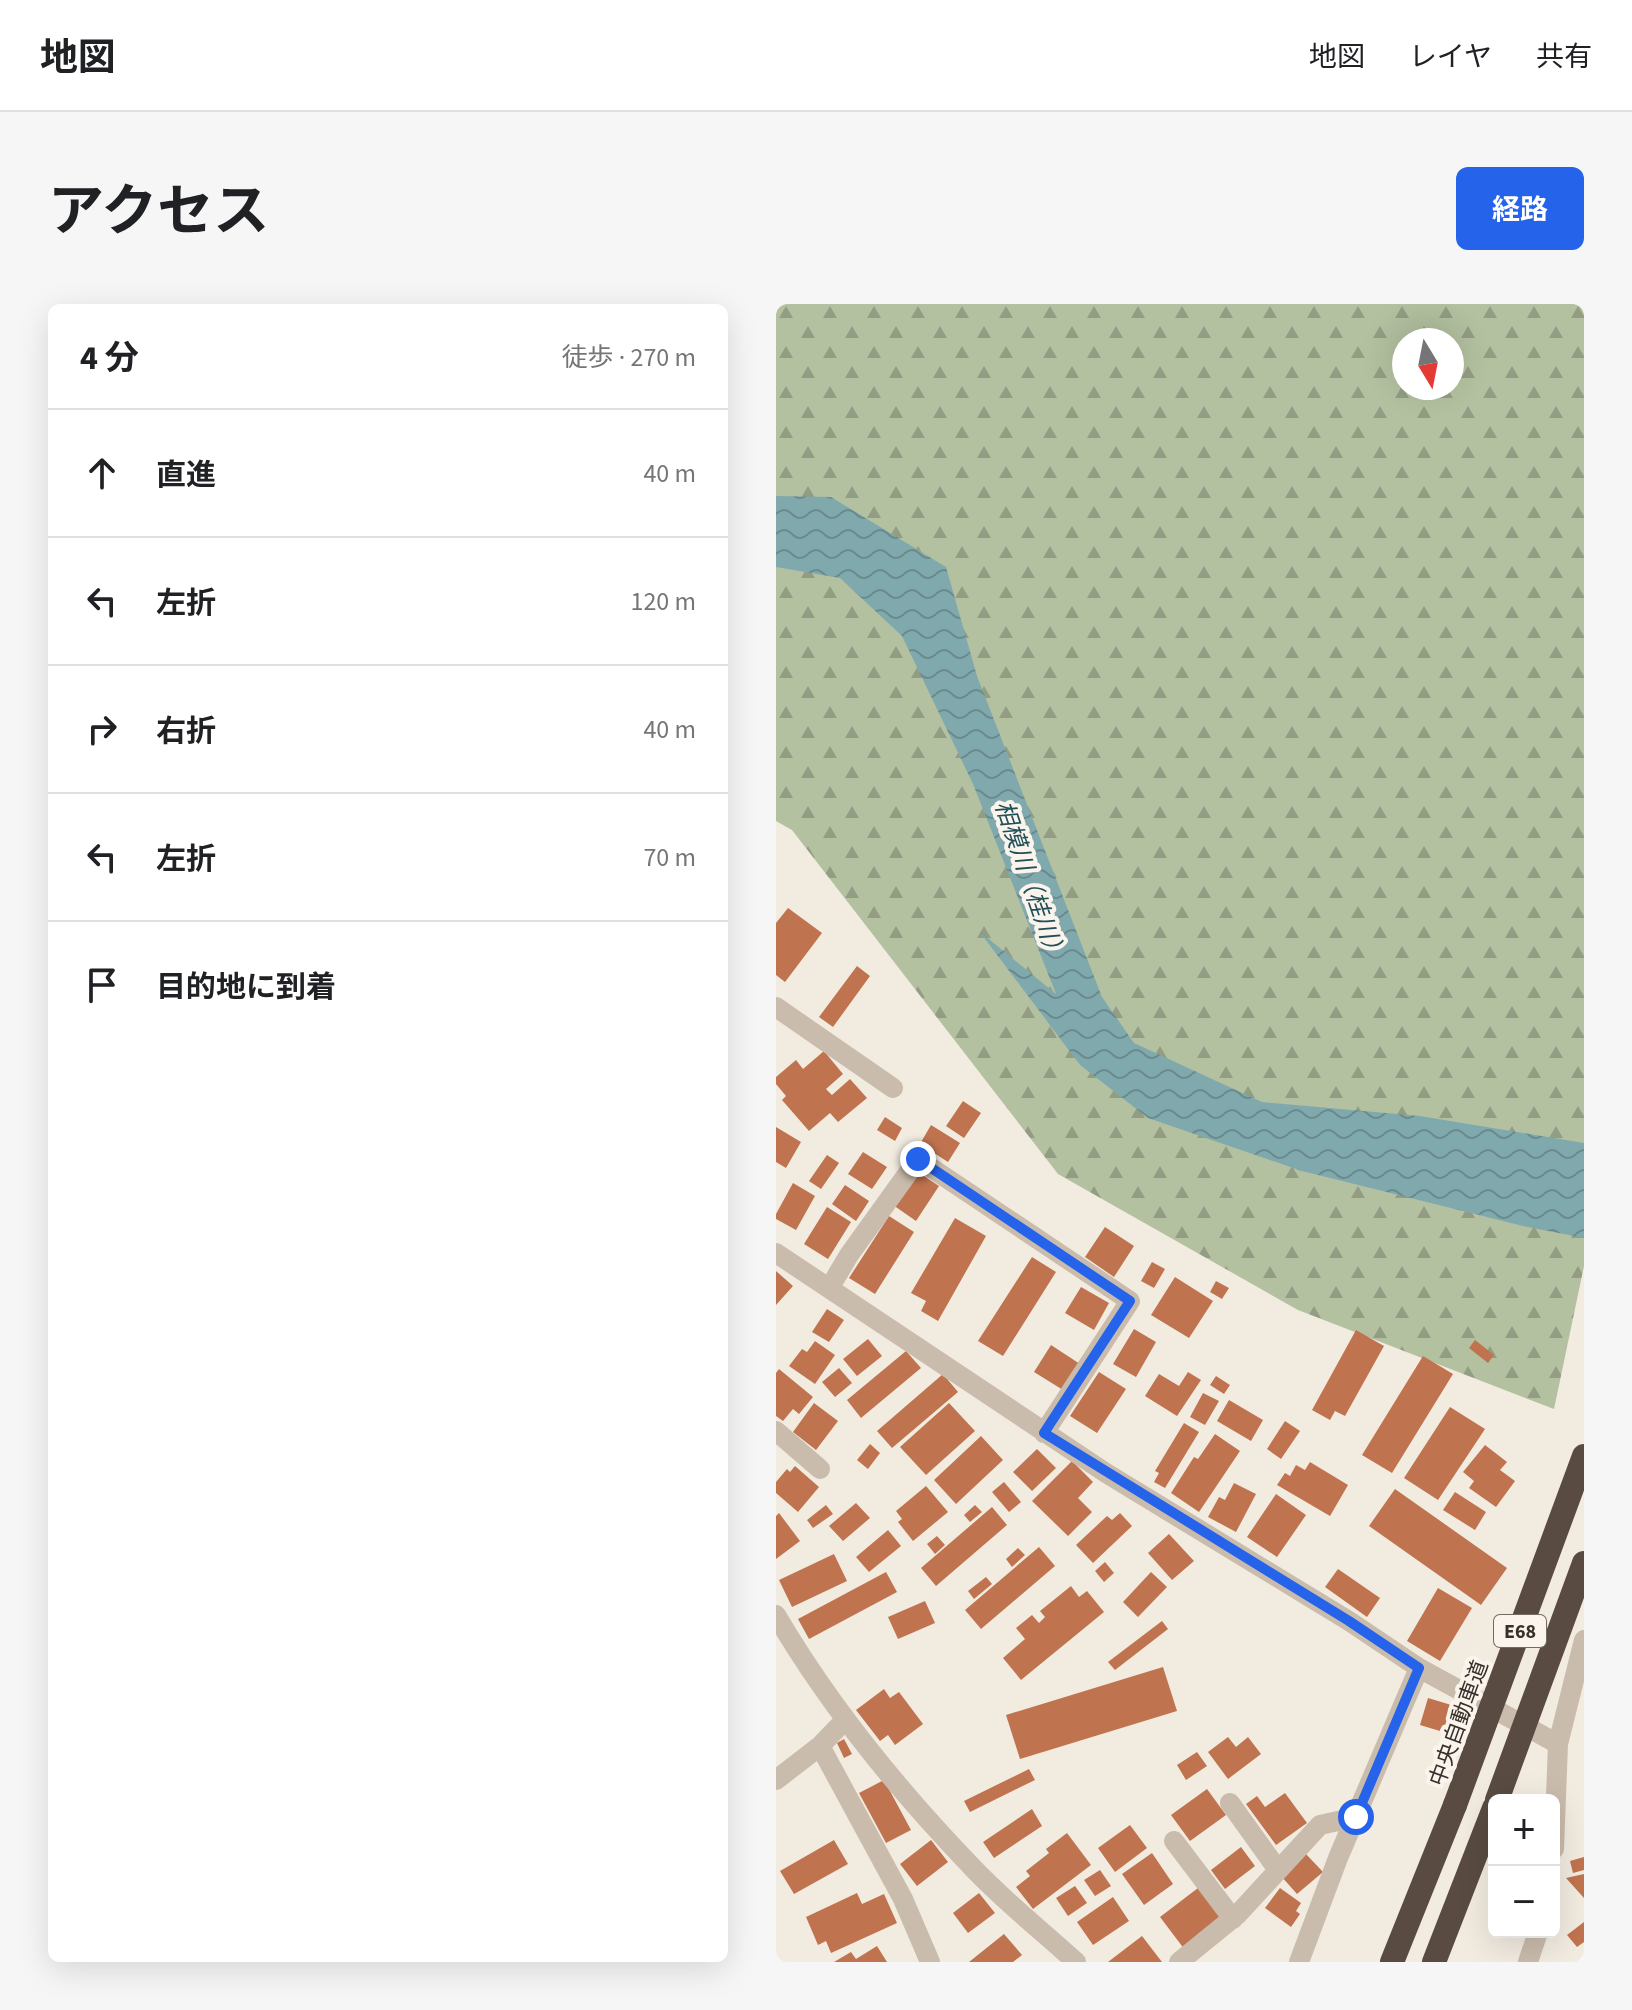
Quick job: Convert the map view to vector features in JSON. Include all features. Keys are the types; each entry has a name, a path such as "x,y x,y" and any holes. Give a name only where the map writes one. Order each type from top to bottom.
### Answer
{"highway":[{"name":"中央自動車道","path":"1392,1962 1455,1805 1584,1456"},
{"name":"E68","path":"1499,1794 1584,1563"},
{"name":"E68","path":"1434,1962 1488,1823"}],"street":[{"path":"776,1007 893,1088"},
{"path":"830,1287 849,1255 918,1159 1130,1301 1044,1433"},
{"path":"776,1253 1044,1433 1419,1668 1558,1744"},
{"path":"776,1431 820,1469"},
{"path":"776,1615 845,1720 888,1773 973,1868 1076,1962"},
{"path":"1556,1794 1558,1744 1584,1640"},
{"path":"1299,1962 1419,1668"},
{"path":"776,1780 820,1746 845,1720"},
{"path":"820,1746 903,1899 930,1962"},
{"path":"1230,1803 1278,1870"},
{"path":"1179,1962 1233,1919 1320,1825 1356,1817"},
{"path":"1174,1841 1233,1919"},
{"path":"1528,1962 1536,1938"}],"green space":[{"path":"776,304 1584,304 1584,1266 1554,1409 1298,1310 1058,1174 792,830 776,821"}],"water":[{"name":"相模川（桂川）","path":"776,496 831,497 946,567 977,676 1102,997 1134,1043 1262,1102 1420,1116 1584,1143 1584,1238 1523,1226 1302,1171 1148,1118 1080,1065 979,931 1056,994 973,784 902,636 840,578 776,567"}],"building":[{"path":"788,908 822,933 785,982 776,975 776,923"},
{"path":"857,966 870,976 833,1027 819,1017"},
{"path":"824,1051 843,1074 826,1089 832,1095 850,1079 867,1098 838,1122 830,1113 809,1131 782,1100 786,1096 776,1084 776,1077 796,1060 803,1069"},
{"path":"963,1101 981,1113 964,1138 946,1126"},
{"path":"885,1117 902,1128 895,1141 877,1130"},
{"path":"931,1125 960,1143 948,1162 920,1144"},
{"path":"776,1127 801,1142 786,1168 776,1162"},
{"path":"863,1152 887,1167 872,1189 848,1174"},
{"path":"827,1155 839,1163 821,1189 809,1181"},
{"path":"915,1170 939,1186 916,1221 893,1205"},
{"path":"793,1183 815,1196 796,1230 776,1219"},
{"path":"845,1185 869,1201 856,1221 832,1204"},
{"path":"827,1207 851,1222 828,1259 804,1244"},
{"path":"889,1216 914,1232 875,1294 849,1278"},
{"path":"955,1218 986,1236 938,1321 921,1311 926,1301 911,1293"},
{"path":"1105,1227 1134,1246 1114,1277 1085,1257"},
{"path":"1032,1257 1056,1272 1003,1356 978,1341"},
{"path":"1152,1262 1165,1269 1154,1288 1141,1281"},
{"path":"776,1271 793,1286 776,1305"},
{"path":"1175,1277 1213,1301 1189,1338 1151,1315"},
{"path":"1216,1281 1229,1288 1222,1299 1210,1292"},
{"path":"1081,1287 1109,1303 1094,1330 1065,1313"},
{"path":"827,1309 844,1320 829,1342 812,1332"},
{"path":"1134,1329 1156,1342 1136,1377 1113,1364"},
{"path":"1356,1330 1384,1346 1345,1416 1335,1411 1330,1420 1312,1410"},
{"path":"868,1339 882,1356 857,1376 843,1359"},
{"path":"1475,1340 1494,1355 1488,1363 1469,1348"},
{"path":"815,1341 835,1355 815,1384 789,1366 802,1349 807,1352"},
{"path":"1051,1345 1080,1364 1063,1390 1034,1372"},
{"path":"906,1351 921,1368 861,1418 847,1400"},
{"path":"1423,1356 1453,1374 1392,1473 1362,1455"},
{"path":"839,1368 852,1383 835,1397 822,1382"},
{"path":"779,1369 813,1397 799,1414 793,1409 783,1421 776,1416 776,1373"},
{"path":"1099,1372 1126,1389 1097,1433 1070,1416"},
{"path":"1188,1372 1201,1380 1177,1416 1145,1396 1159,1374 1179,1386"},
{"path":"943,1374 958,1392 892,1448 877,1431"},
{"path":"1216,1376 1230,1385 1224,1394 1210,1385"},
{"path":"1203,1393 1219,1401 1205,1425 1190,1417"},
{"path":"1229,1400 1263,1420 1251,1441 1217,1421"},
{"path":"814,1403 838,1421 816,1450 793,1432"},
{"path":"949,1403 975,1431 926,1475 900,1447"},
{"path":"1450,1407 1485,1429 1438,1500 1404,1478"},
{"path":"1285,1421 1300,1431 1281,1459 1267,1449"},
{"path":"1184,1423 1199,1432 1165,1488 1154,1482 1159,1473 1155,1471"},
{"path":"1215,1434 1240,1451 1199,1512 1171,1493 1194,1457 1198,1459"},
{"path":"981,1436 1003,1460 956,1504 934,1480"},
{"path":"870,1444 880,1453 868,1469 857,1460"},
{"path":"1485,1445 1507,1462 1500,1470 1515,1481 1496,1507 1469,1488 1474,1481 1463,1472"},
{"path":"1037,1449 1056,1468 1032,1491 1013,1472"},
{"path":"1072,1461 1093,1482 1078,1498 1092,1512 1068,1536 1032,1501"},
{"path":"1310,1462 1348,1485 1330,1516 1277,1485 1285,1473 1290,1476 1296,1465 1305,1470"},
{"path":"795,1466 819,1487 798,1512 776,1493 776,1482 787,1469 790,1472"},
{"path":"1004,1482 1021,1502 1009,1512 992,1492"},
{"path":"1234,1483 1256,1494 1236,1532 1208,1517 1219,1497 1225,1500"},
{"path":"926,1486 948,1512 913,1541 898,1522 902,1519 896,1511"},
{"path":"1395,1489 1507,1568 1481,1605 1369,1526"},
{"path":"1455,1492 1486,1512 1475,1530 1443,1510"},
{"path":"1276,1494 1306,1515 1277,1557 1247,1537"},
{"path":"856,1503 870,1518 843,1541 829,1526"},
{"path":"826,1505 833,1514 813,1528 807,1520"},
{"path":"975,1505 982,1512 970,1522 964,1515"},
{"path":"992,1507 1007,1525 936,1586 921,1568"},
{"path":"779,1513 800,1541 776,1559 776,1516"},
{"path":"1120,1513 1132,1526 1093,1563 1076,1545 1107,1516 1112,1520"},
{"path":"888,1530 901,1546 869,1572 856,1557"},
{"path":"1169,1534 1194,1561 1172,1580 1148,1553"},
{"path":"937,1536 945,1545 935,1554 927,1544"},
{"path":"1039,1547 1055,1566 981,1629 965,1610"},
{"path":"1018,1548 1025,1555 1012,1567 1006,1559"},
{"path":"834,1554 847,1581 792,1607 779,1580"},
{"path":"1105,1562 1114,1573 1104,1582 1095,1571"},
{"path":"1338,1569 1380,1598 1367,1617 1325,1587"},
{"path":"886,1572 897,1592 809,1639 798,1619"},
{"path":"1151,1572 1167,1587 1138,1617 1123,1602"},
{"path":"986,1577 992,1584 974,1599 968,1591"},
{"path":"1071,1586 1079,1597 1087,1591 1104,1612 1021,1680 1003,1658 1025,1639 1016,1628 1032,1615 1039,1623 1045,1617 1040,1611"},
{"path":"1438,1588 1472,1608 1440,1661 1407,1641"},
{"path":"925,1601 935,1623 898,1639 888,1617"},
{"path":"1162,1621 1168,1629 1115,1670 1108,1662"},
{"path":"1163,1667 1177,1711 1020,1759 1006,1715"},
{"path":"884,1689 890,1698 899,1692 923,1724 895,1745 888,1735 880,1741 856,1710"},
{"path":"1428,1698 1458,1707 1450,1734 1420,1725"},
{"path":"1228,1737 1236,1747 1248,1737 1261,1754 1228,1779 1208,1752"},
{"path":"844,1739 852,1754 844,1758 837,1743"},
{"path":"1197,1752 1207,1766 1186,1780 1177,1765"},
{"path":"1029,1769 1035,1780 970,1812 964,1801"},
{"path":"884,1780 911,1830 886,1843 859,1793"},
{"path":"1207,1789 1226,1815 1190,1841 1171,1815"},
{"path":"1285,1793 1307,1823 1276,1845 1246,1804 1257,1796 1265,1807"},
{"path":"1032,1809 1042,1826 994,1858 983,1842"},
{"path":"1130,1825 1147,1848 1115,1872 1098,1848"},
{"path":"1067,1833 1091,1865 1033,1909 1016,1887 1030,1876 1026,1871 1049,1853 1046,1849"},
{"path":"834,1840 848,1864 794,1894 780,1871"},
{"path":"931,1840 948,1862 917,1886 900,1864"},
{"path":"1241,1847 1255,1866 1225,1889 1211,1870"},
{"path":"1152,1853 1173,1884 1144,1905 1122,1874"},
{"path":"1305,1853 1323,1872 1297,1894 1281,1876"},
{"path":"1584,1857 1584,1870 1573,1873 1570,1861"},
{"path":"1100,1870 1111,1886 1095,1896 1084,1880"},
{"path":"1584,1874 1584,1898 1566,1878"},
{"path":"1075,1886 1087,1903 1068,1916 1056,1898"},
{"path":"1198,1888 1224,1921 1185,1950 1160,1917"},
{"path":"1280,1888 1301,1903 1296,1911 1300,1914 1291,1927 1265,1908"},
{"path":"857,1893 862,1904 884,1894 897,1923 831,1953 826,1941 818,1945 806,1917"},
{"path":"979,1893 995,1913 968,1933 953,1913"},
{"path":"1113,1897 1129,1921 1093,1945 1077,1922"},
{"path":"1584,1922 1584,1942 1577,1947 1567,1935"},
{"path":"1004,1934 1022,1955 1013,1962 969,1962"},
{"path":"1142,1936 1162,1962 1108,1962"},
{"path":"877,1946 887,1962 834,1962 851,1952 856,1959"}],"route":[{"path":"918,1159 1130,1301 1044,1433 1349,1621 1419,1668 1356,1817"}]}
